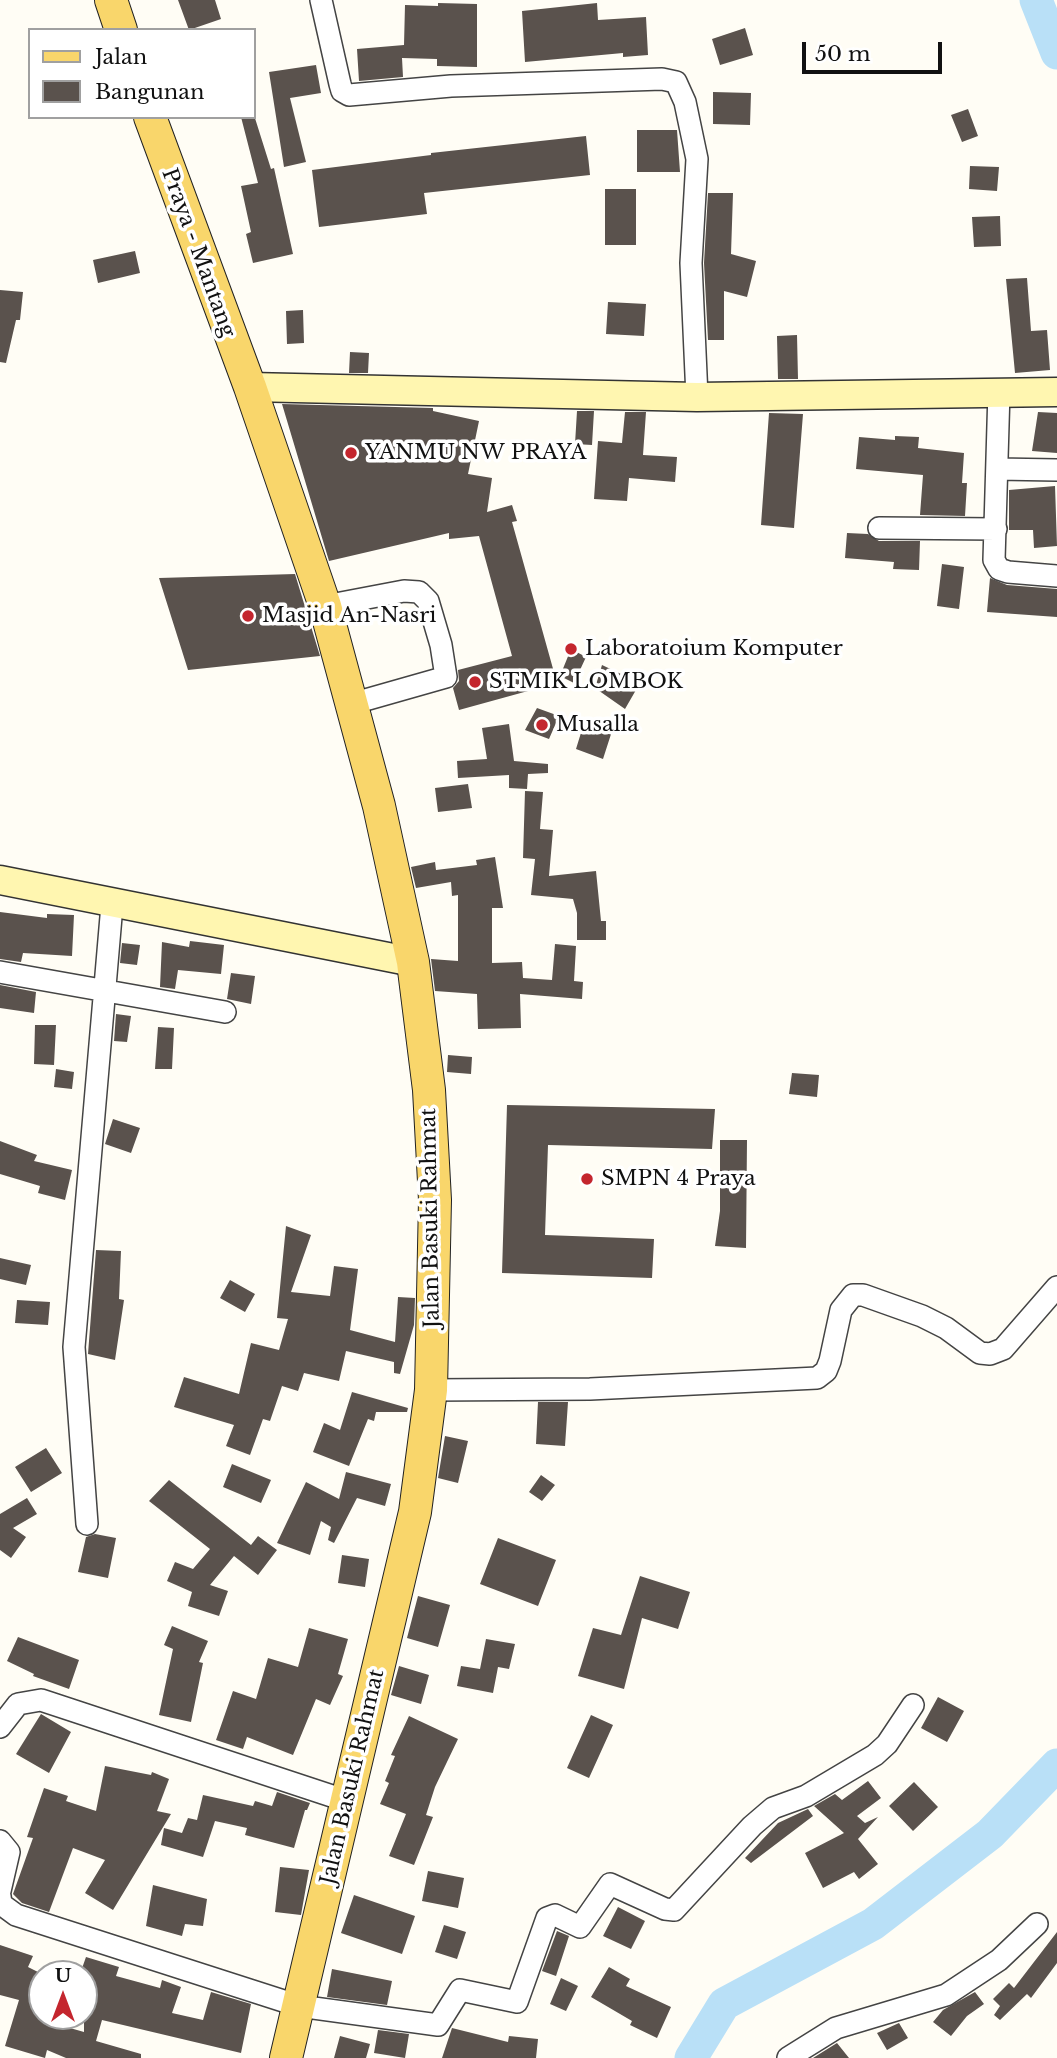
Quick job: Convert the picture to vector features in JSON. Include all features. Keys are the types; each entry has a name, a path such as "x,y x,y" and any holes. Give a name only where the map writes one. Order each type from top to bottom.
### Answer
{"main road":[{"path":"111,0 120,28"},
{"name":"Praya - Mantang","path":"151,119 250,387"},
{"path":"250,387 697,397 1057,392"},
{"name":"Jalan Basuki Rahmat","path":"250,387 325,606 379,806 413,962 429,1090 435,1200 430,1390 415,1512 286,2058"},
{"path":"0,880 112,905 413,962"}],"street":[{"path":"321,0 342,91 349,95 451,86 662,79 676,82 685,102 697,159 691,263 697,397"},
{"path":"999,391 994,560 999,569 1028,576 1057,576"},
{"path":"997,469 1057,470"},
{"path":"879,528 996,529"},
{"path":"325,606 394,593 419,592 428,601 441,645 446,677 351,704"},
{"path":"87,1524 74,1347 112,905"},
{"path":"0,972 225,1012"},
{"path":"430,1390 590,1389 817,1378 830,1361 841,1310 846,1300 863,1295 922,1316 946,1328 979,1353 990,1354 1003,1349 1057,1287"},
{"path":"0,1727 18,1704 41,1700 347,1801"},
{"path":"0,1841 9,1852 0,1894 1,1904 16,1915 299,2006 438,2025 460,1990 517,2002 549,1916 555,1915 580,1927 607,1886 613,1883 665,1909 674,1910 772,1808 813,1792 875,1755 887,1744 913,1705"},
{"path":"788,2058 836,2028 946,1995 999,1960 1037,1924"}],"building":[{"path":"178,0 215,0 221,19 188,28"},
{"path":"438,3 477,4 477,67 437,66 437,59 402,58 403,77 359,81 357,49 404,45 405,5 438,6"},
{"path":"597,3 598,20 646,17 648,55 623,57 623,53 525,62 522,11"},
{"path":"745,28 753,55 720,65 712,39"},
{"path":"316,65 321,93 290,98 306,162 284,167 269,72"},
{"path":"713,92 751,93 750,125 713,124"},
{"path":"968,109 978,136 962,142 951,115"},
{"path":"242,119 255,119 271,169 274,168 293,254 253,263 246,234 251,232 241,186 258,183"},
{"path":"637,130 677,130 680,172 637,172"},
{"path":"586,136 590,175 424,193 427,214 319,227 312,170 431,153"},
{"path":"970,166 999,167 997,191 969,189"},
{"path":"605,189 636,189 636,245 605,245"},
{"path":"708,193 733,193 731,254 756,261 747,297 724,291 724,340 708,340 704,263"},
{"path":"1000,216 1001,246 974,247 972,217"},
{"path":"135,251 140,273 98,283 93,260"},
{"path":"1027,278 1031,331 1047,330 1050,370 1015,373 1006,279"},
{"path":"0,290 23,292 20,320 16,320 6,363 0,362"},
{"path":"608,302 646,304 644,336 606,334"},
{"path":"303,310 304,343 287,344 286,311"},
{"path":"797,335 798,379 778,379 777,336"},
{"path":"350,352 369,353 368,373 349,373"},
{"path":"282,404 433,408 433,411 479,421 468,474 492,478 487,512 512,505 517,521 512,522 557,683 459,710 453,688 459,681 458,670 512,656 479,536 449,539 449,533 329,561"},
{"path":"577,411 594,411 592,445 575,444"},
{"path":"625,412 646,412 643,455 677,457 675,482 629,478 627,501 594,499 598,441 622,443"},
{"path":"1038,412 1057,413 1057,453 1032,451"},
{"path":"769,413 803,414 794,528 761,525"},
{"path":"895,436 919,437 918,448 964,453 962,483 967,483 965,516 920,515 923,475 856,469 859,437 895,440"},
{"path":"1055,486 1057,546 1034,548 1033,530 1009,530 1009,490"},
{"path":"847,533 868,534 879,541 920,541 919,570 893,569 894,562 845,558"},
{"path":"942,564 964,567 959,609 937,606"},
{"name":"Masjid An-Nasri","path":"295,574 320,656 188,670 159,578"},
{"path":"990,578 1007,585 1057,589 1057,617 987,612"},
{"path":"571,649 586,657 574,683 560,676"},
{"path":"602,665 640,683 625,709 595,688"},
{"name":"Musalla","path":"537,708 559,716 549,739 525,730"},
{"path":"584,723 612,731 603,759 576,749"},
{"path":"509,724 514,761 548,764 548,773 528,774 527,789 509,788 509,775 458,778 457,761 487,759 482,728"},
{"path":"468,784 472,808 438,812 435,788"},
{"path":"525,791 543,792 540,829 553,830 549,876 596,871 601,921 606,921 606,940 577,940 577,913 573,899 531,895 535,859 523,858"},
{"path":"495,857 503,908 492,908 492,963 522,962 523,978 552,980 555,944 576,946 574,981 583,982 582,999 520,994 521,1028 478,1029 477,994 435,991 431,959 458,961 458,895 452,896 451,882 416,888 411,867 435,862 436,870 477,865 476,860"},
{"path":"0,912 47,918 47,914 74,915 72,956 23,953 21,962 0,959"},
{"path":"190,941 224,945 221,974 178,970 175,989 160,987 162,942 189,947"},
{"path":"122,943 140,945 137,965 120,963"},
{"path":"231,973 255,976 251,1004 227,999"},
{"path":"0,985 36,992 34,1013 0,1008"},
{"path":"116,1014 131,1016 127,1042 114,1041"},
{"path":"35,1025 56,1025 54,1065 34,1064"},
{"path":"158,1027 174,1028 172,1069 155,1069"},
{"path":"448,1055 472,1057 471,1074 447,1072"},
{"path":"56,1069 74,1072 72,1089 54,1087"},
{"path":"792,1073 819,1075 817,1097 789,1094"},
{"path":"507,1105 715,1109 712,1149 548,1145 545,1235 654,1239 652,1278 502,1273"},
{"path":"113,1119 140,1128 131,1153 105,1144"},
{"path":"720,1140 747,1140 746,1248 715,1246 720,1211"},
{"path":"0,1141 37,1155 34,1161 72,1170 65,1200 38,1193 40,1186 0,1174"},
{"path":"286,1226 311,1235 291,1292 330,1296 334,1266 358,1269 350,1330 395,1342 398,1297 415,1298 414,1325 400,1374 394,1373 394,1362 346,1351 339,1381 304,1373 298,1391 282,1386 270,1421 263,1419 250,1455 226,1446 234,1425 174,1407 184,1377 239,1394 251,1343 279,1350 288,1319 277,1318"},
{"path":"96,1250 121,1251 119,1299 124,1300 115,1360 88,1354"},
{"path":"0,1258 31,1265 26,1285 0,1279"},
{"path":"230,1280 255,1294 245,1312 220,1298"},
{"path":"17,1300 50,1302 48,1325 15,1323"},
{"path":"352,1392 408,1408 407,1412 376,1412 374,1421 368,1419 349,1466 313,1452 324,1423 340,1430"},
{"path":"538,1402 568,1402 565,1446 536,1444"},
{"path":"445,1436 468,1441 458,1483 438,1478"},
{"path":"46,1448 62,1473 31,1492 15,1467"},
{"path":"232,1464 271,1480 261,1503 223,1487"},
{"path":"346,1472 391,1484 385,1506 357,1498 334,1543 328,1540 331,1527 321,1521 310,1555 277,1543 306,1482 339,1499"},
{"path":"541,1475 555,1485 542,1501 529,1492"},
{"path":"169,1480 251,1545 258,1536 277,1550 258,1575 234,1556 210,1585 228,1591 219,1616 188,1606 192,1592 167,1581 175,1562 193,1569 210,1549 149,1501"},
{"path":"27,1498 37,1514 13,1528 26,1537 11,1558 0,1550 0,1514"},
{"path":"95,1534 116,1538 108,1578 78,1572 86,1537"},
{"path":"498,1538 556,1560 538,1606 480,1584"},
{"path":"342,1555 369,1559 365,1587 338,1583"},
{"path":"640,1576 690,1592 678,1629 642,1618 624,1689 578,1676 593,1628 621,1635"},
{"path":"418,1596 450,1605 438,1647 407,1638"},
{"path":"172,1626 208,1641 199,1662 203,1663 191,1722 159,1715 173,1649 164,1645"},
{"path":"309,1628 348,1639 338,1674 343,1676 330,1705 316,1699 293,1755 247,1737 243,1749 216,1740 233,1691 256,1699 268,1658 298,1667"},
{"path":"18,1637 79,1660 69,1689 33,1676 34,1674 7,1661"},
{"path":"486,1639 515,1644 509,1669 498,1667 493,1693 457,1686 461,1666 480,1669"},
{"path":"399,1666 429,1675 421,1704 391,1695"},
{"path":"938,1697 964,1711 947,1742 921,1728"},
{"path":"41,1714 71,1732 49,1773 16,1754"},
{"path":"591,1715 613,1725 589,1778 567,1768"},
{"path":"409,1716 458,1739 435,1787 426,1815 433,1817 414,1865 389,1856 406,1814 380,1804 389,1783 385,1781 395,1756 391,1755"},
{"path":"105,1766 151,1775 152,1772 169,1779 157,1811 171,1814 113,1910 85,1893 105,1860 73,1848 49,1912 22,1903 13,1894 33,1838 27,1837 44,1788 68,1796 66,1801 96,1811"},
{"path":"868,1781 881,1798 857,1816 865,1823 878,1817 858,1839 878,1864 859,1879 854,1872 823,1888 805,1853 844,1833 814,1806 835,1794 842,1800"},
{"path":"914,1782 938,1807 913,1831 889,1806"},
{"path":"277,1792 310,1803 305,1810 294,1848 245,1835 247,1828 215,1821 203,1857 161,1845 164,1828 182,1833 188,1818 197,1820 203,1795 253,1806 255,1801 272,1806"},
{"path":"808,1809 813,1816 751,1863 745,1858 778,1823"},
{"path":"280,1867 309,1870 301,1915 275,1912"},
{"path":"428,1871 464,1878 458,1908 422,1901"},
{"path":"153,1885 207,1899 203,1926 185,1924 182,1936 146,1926"},
{"path":"354,1895 415,1916 402,1954 341,1933"},
{"path":"618,1907 645,1921 631,1949 603,1936"},
{"path":"444,1925 466,1932 457,1959 435,1952"},
{"path":"557,1931 569,1936 556,1976 542,1971"},
{"path":"1057,1932 1057,1963 1031,1998 1027,1994 1000,2020 994,2015 1000,2006 993,1999 1009,1983 1014,1988"},
{"path":"0,1945 33,1956 28,1960 28,2030 98,2030 98,1961 119,1967 116,1976 160,1988 162,1980 181,1987 172,2013 203,2020 211,1992 251,2004 241,2053 102,2020 96,2041 141,2054 141,2058 66,2058 47,2050 45,2058 5,2046 19,2000 0,1995"},
{"path":"609,1967 630,1979 626,1986 671,2007 657,2038 630,2025 632,2021 591,1997"},
{"path":"332,1969 392,1981 387,2005 327,1997"},
{"path":"561,1978 578,1986 566,2011 550,2004"},
{"path":"975,1992 984,2004 967,2016 951,2036 933,2022 943,2010"},
{"path":"899,2023 908,2038 887,2050 877,2033"},
{"path":"452,2028 508,2042 509,2036 538,2039 536,2058 442,2058"},
{"path":"378,2030 409,2034 405,2058 374,2053"},
{"path":"340,2036 370,2044 366,2058 334,2058"},
{"path":"837,2043 849,2058 813,2058"}],"waterway":[{"path":"1036,0 1057,53"},
{"path":"691,2058 724,2004 873,1924 990,1834 1057,1765"}],"place":[{"name":"YANMU NW PRAYA","path":"351,453"},
{"name":"Masjid An-Nasri","path":"248,616"},
{"name":"Laboratoium Komputer","path":"571,649"},
{"name":"STMIK LOMBOK","path":"475,682"},
{"name":"Musalla","path":"542,725"},
{"name":"SMPN 4 Praya","path":"587,1179"}]}
